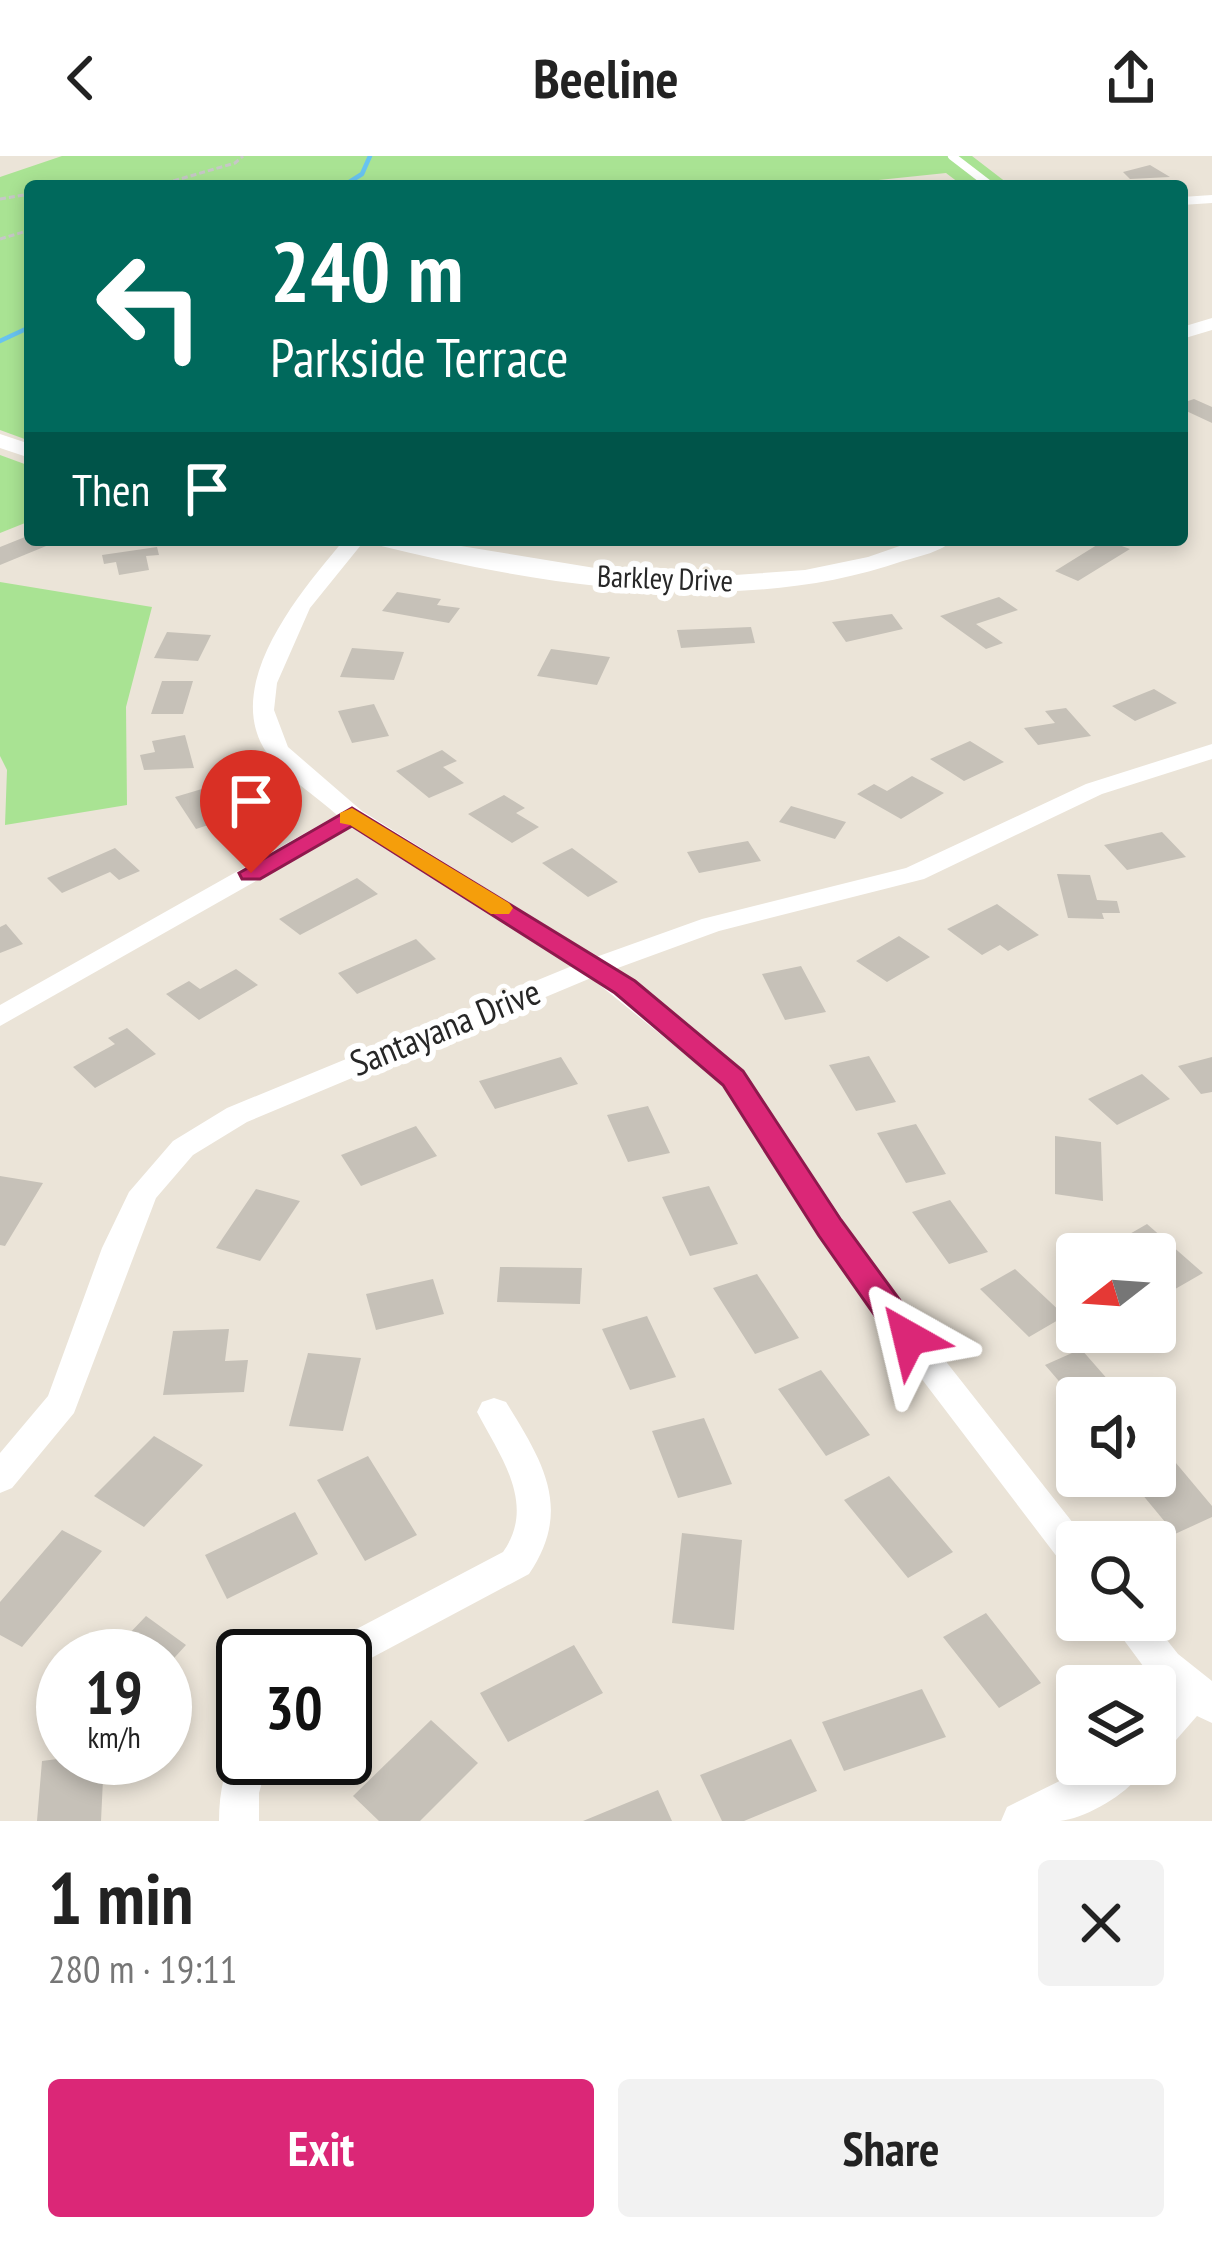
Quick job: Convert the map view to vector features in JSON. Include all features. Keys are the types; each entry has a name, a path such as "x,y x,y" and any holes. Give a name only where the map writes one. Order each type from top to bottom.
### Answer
{"street":[{"path":"350,546 300,607 266,683 263,710 278,750 352,816 625,987 733,1078 881,1302 1056,1528"},
{"name":"Barkley Drive","path":"420,546 607,579 715,584 833,572 921,546"},
{"name":"Santayana Drive","path":"0,1478 62,1403 131,1215 156,1175 183,1148 283,1092 591,968 711,925 915,874 1094,789 1212,752"},
{"path":"0,1018 352,816"},
{"path":"372,1640 516,1563 530,1548 538,1528 537,1508 520,1454 494,1412"},
{"path":"1144,1641 1203,1698 1176,1719"},
{"path":"239,1821 241,1785"},
{"path":"1021,1821 1097,1785"}],"lane":[{"path":"952,156 984,180"}],"path":[{"path":"177,180 235,163 243,156"}],"green space":[{"path":"62,156 972,156 1003,180 955,180 946,173 879,180 24,180 24,439 0,430 0,177"},
{"path":"0,455 24,464 24,523 0,533"},
{"path":"0,582 152,607 126,707 127,805 5,825"}],"building":[{"path":"1150,165 1170,177 1130,179 1123,172"},
{"path":"1188,401 1212,407 1212,423 1188,412"},
{"path":"24,537 24,546 46,546 0,565 0,547"},
{"path":"1095,546 1130,549 1078,581 1055,571"},
{"path":"157,547 159,555 146,556 149,570 119,575 116,562 104,564 102,555"},
{"path":"397,592 441,599 437,605 460,608 449,623 382,611"},
{"path":"999,597 1018,610 976,624 1003,643 986,649 940,616"},
{"path":"892,614 903,629 846,642 832,622"},
{"path":"751,627 755,643 681,648 677,630"},
{"path":"167,632 211,635 198,661 154,658"},
{"path":"352,648 404,652 394,680 340,677"},
{"path":"551,649 610,657 597,685 537,676"},
{"path":"162,681 193,681 183,714 151,714"},
{"path":"1154,689 1177,703 1135,721 1112,706"},
{"path":"374,704 389,736 352,743 338,711"},
{"path":"1066,708 1091,736 1038,745 1024,728 1055,723 1045,711"},
{"path":"185,735 194,768 144,770 140,755 155,752 152,741"},
{"path":"970,741 1004,762 964,781 930,759"},
{"path":"442,750 457,761 443,767 464,783 429,798 396,771"},
{"path":"912,776 944,793 901,819 857,794 874,784 887,791"},
{"path":"212,786 233,817 196,829 175,797"},
{"path":"504,795 525,808 516,813 539,827 512,843 468,814"},
{"path":"791,806 846,822 835,839 779,822"},
{"path":"1162,832 1186,857 1127,870 1104,845"},
{"path":"748,841 761,861 699,873 687,852"},
{"path":"115,848 140,871 119,880 110,872 62,893 47,878"},
{"path":"572,848 618,882 588,897 542,863"},
{"path":"1057,874 1090,875 1097,900 1117,901 1120,913 1102,913 1104,919 1068,918"},
{"path":"357,878 378,894 300,935 279,919"},
{"path":"997,904 1039,935 1008,951 1000,945 982,955 947,929"},
{"path":"6,924 23,944 0,953 0,927"},
{"path":"899,936 930,957 887,982 856,961"},
{"path":"416,939 436,959 357,994 338,973"},
{"path":"801,966 826,1012 785,1020 762,974"},
{"path":"236,969 258,985 199,1020 166,994 189,981 200,989"},
{"path":"127,1028 156,1054 95,1088 73,1067 115,1044 108,1038"},
{"path":"869,1056 896,1102 856,1111 829,1065"},
{"path":"561,1057 578,1084 495,1109 479,1081"},
{"path":"1212,1057 1212,1092 1201,1094 1178,1066"},
{"path":"1142,1074 1170,1099 1117,1125 1088,1099"},
{"path":"648,1106 670,1153 628,1162 607,1115"},
{"path":"916,1124 946,1174 906,1183 877,1133"},
{"path":"416,1126 437,1156 361,1186 341,1155"},
{"path":"1055,1136 1101,1142 1103,1201 1055,1194"},
{"path":"0,1176 43,1183 5,1246 0,1245"},
{"path":"709,1186 738,1244 690,1256 662,1197"},
{"path":"256,1189 300,1201 260,1261 216,1248"},
{"path":"950,1200 988,1252 949,1264 912,1212"},
{"path":"1147,1224 1157,1233 1131,1233"},
{"path":"1176,1249 1203,1273 1176,1289"},
{"path":"500,1267 582,1268 580,1304 497,1302"},
{"path":"1015,1269 1056,1308 1056,1321 1029,1337 980,1289"},
{"path":"757,1274 799,1338 755,1354 713,1288"},
{"path":"433,1279 444,1314 376,1330 366,1294"},
{"path":"647,1316 676,1377 630,1390 602,1329"},
{"path":"229,1329 225,1361 248,1360 244,1392 163,1395 173,1331"},
{"path":"308,1353 361,1358 343,1431 289,1426"},
{"path":"1072,1353 1085,1353 1106,1377 1056,1378 1045,1365"},
{"path":"821,1370 870,1435 826,1456 778,1389"},
{"path":"704,1418 732,1484 678,1498 652,1431"},
{"path":"154,1436 203,1465 144,1527 94,1496"},
{"path":"368,1456 417,1535 365,1561 317,1480"},
{"path":"1176,1463 1212,1506 1212,1517 1176,1534 1176,1521 1164,1521 1144,1497 1176,1497"},
{"path":"889,1476 953,1552 908,1578 844,1500"},
{"path":"295,1512 318,1554 227,1599 205,1555"},
{"path":"62,1530 102,1551 22,1647 0,1635 0,1602"},
{"path":"682,1533 742,1540 734,1630 672,1623"},
{"path":"986,1613 1041,1683 999,1708 943,1637"},
{"path":"146,1616 164,1629 134,1629"},
{"path":"574,1645 603,1693 508,1742 480,1693"},
{"path":"922,1689 946,1737 844,1771 822,1722"},
{"path":"431,1720 478,1763 420,1821 379,1821 353,1796 364,1785 372,1785 372,1777"},
{"path":"791,1739 817,1791 744,1821 722,1821 700,1775"},
{"path":"40,1785 103,1785 101,1821 37,1821"},
{"path":"658,1790 672,1821 583,1821"}],"waterway":[{"path":"352,180 362,174 370,156"},
{"path":"0,341 24,330"}],"slow traffic":[{"path":"349,818 500,908"}],"route":[{"path":"251,873 352,816 625,987 733,1078 830,1228 909,1338"}]}
